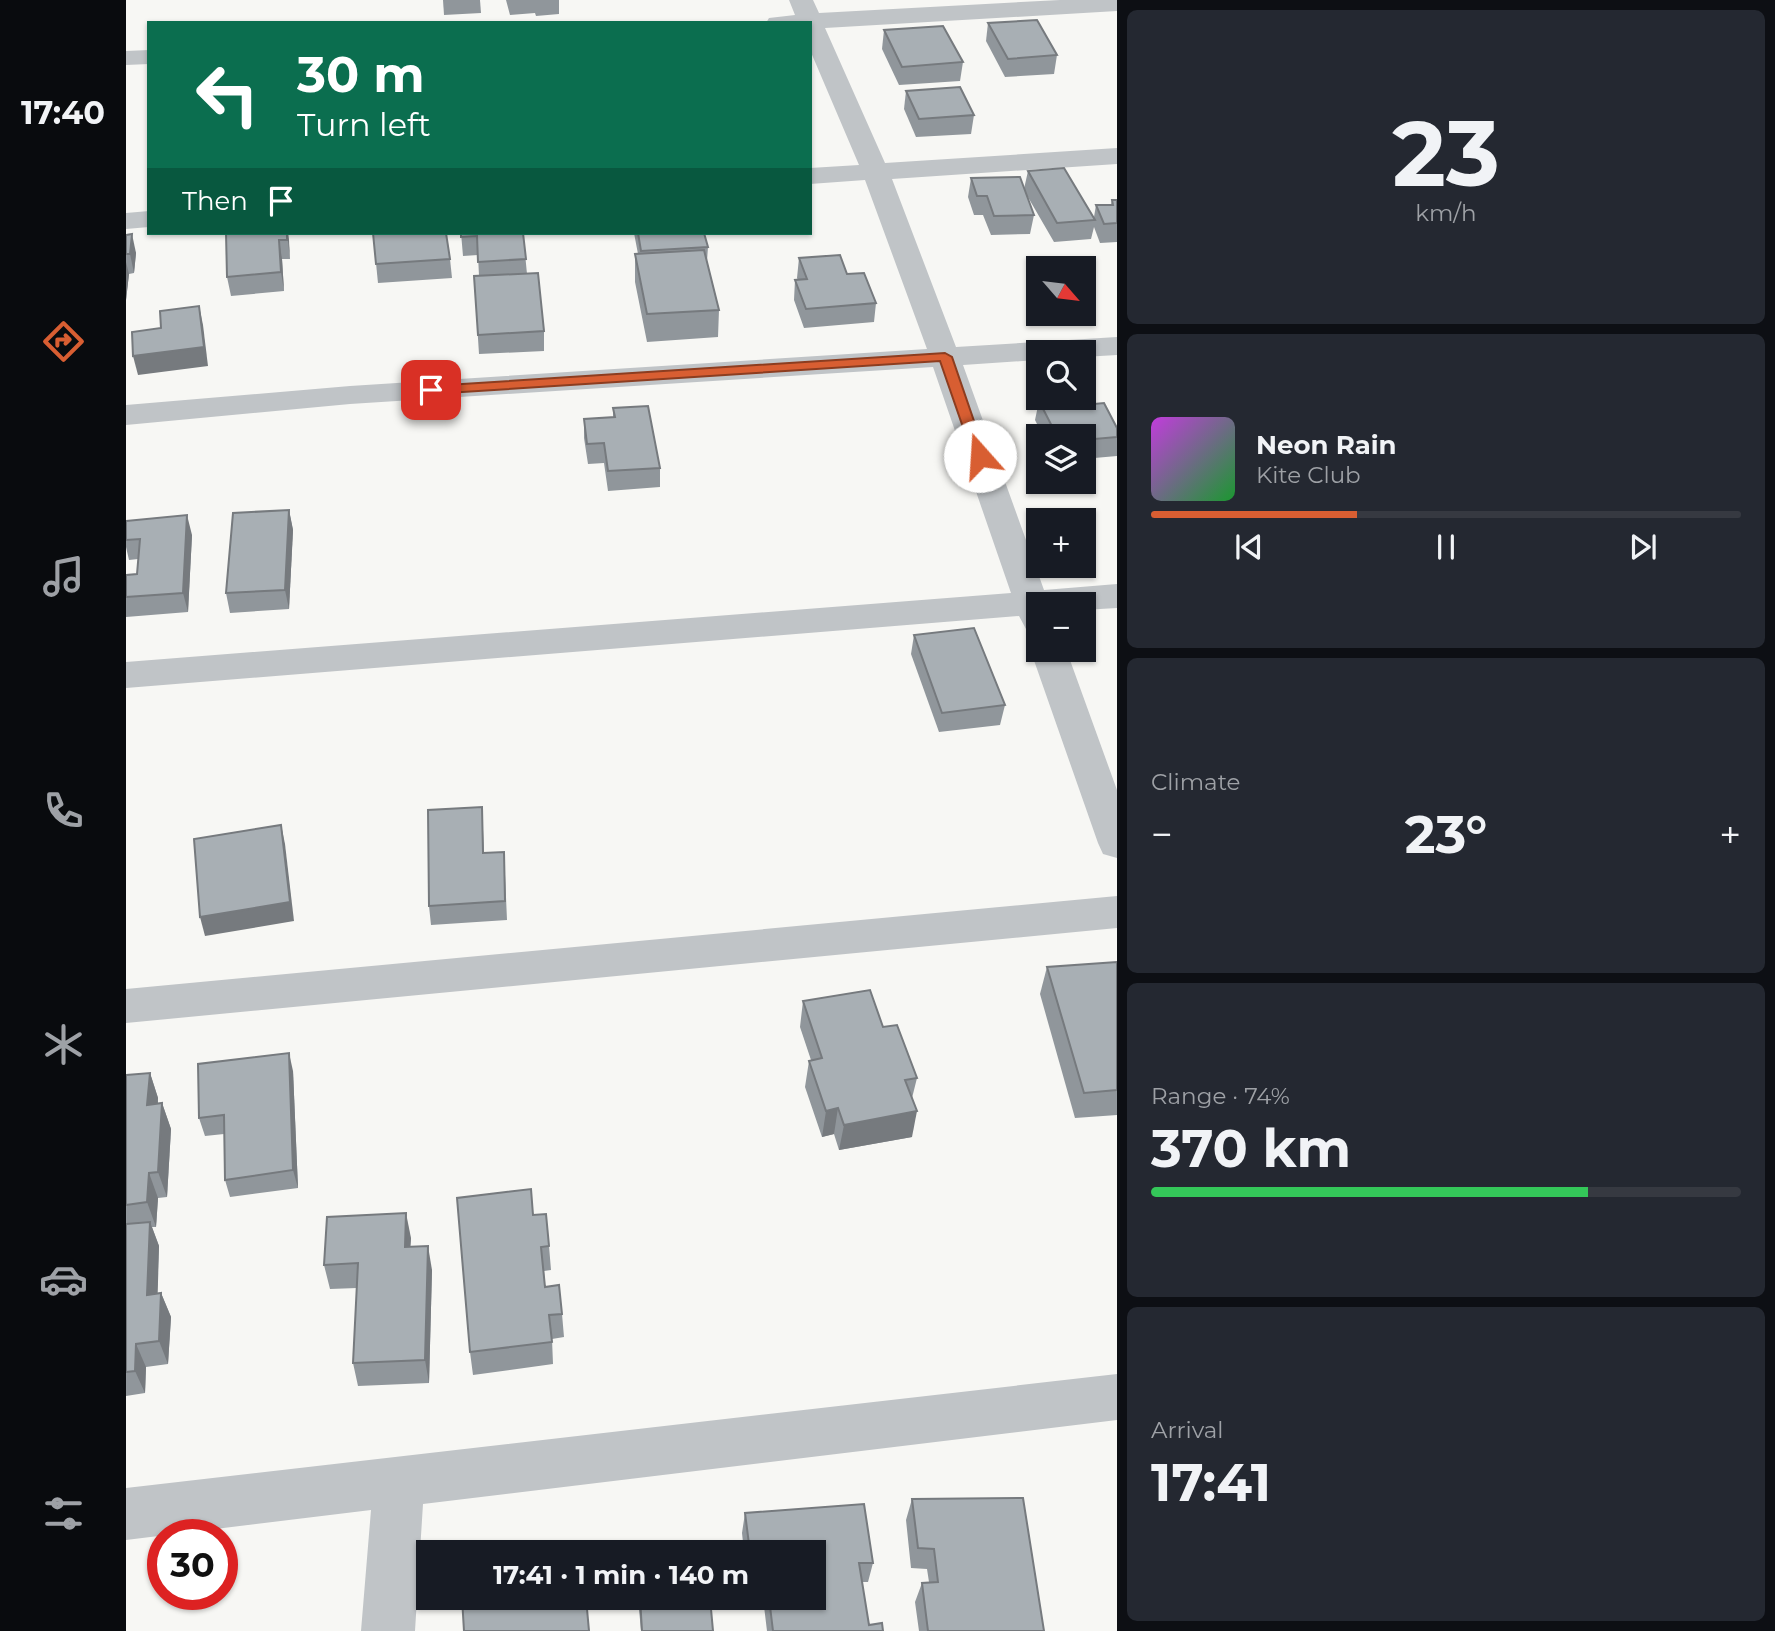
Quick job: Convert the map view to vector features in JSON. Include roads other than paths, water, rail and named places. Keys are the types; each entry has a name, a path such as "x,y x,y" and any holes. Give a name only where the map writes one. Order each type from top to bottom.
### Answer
{"street":[{"path":"782,21 806,10 1117,4"},
{"path":"812,24 876,173 945,357 1028,592"},
{"path":"126,58 147,57"},
{"path":"812,176 1117,156"},
{"path":"126,221 147,219"},
{"path":"126,415 350,395 1117,346"},
{"path":"1096,600 1117,596"},
{"path":"126,675 1026,614"},
{"path":"1053,662 1117,844"},
{"path":"126,1006 1117,912"},
{"path":"126,1514 1117,1397"},
{"path":"387,1631 399,1483"}]}
